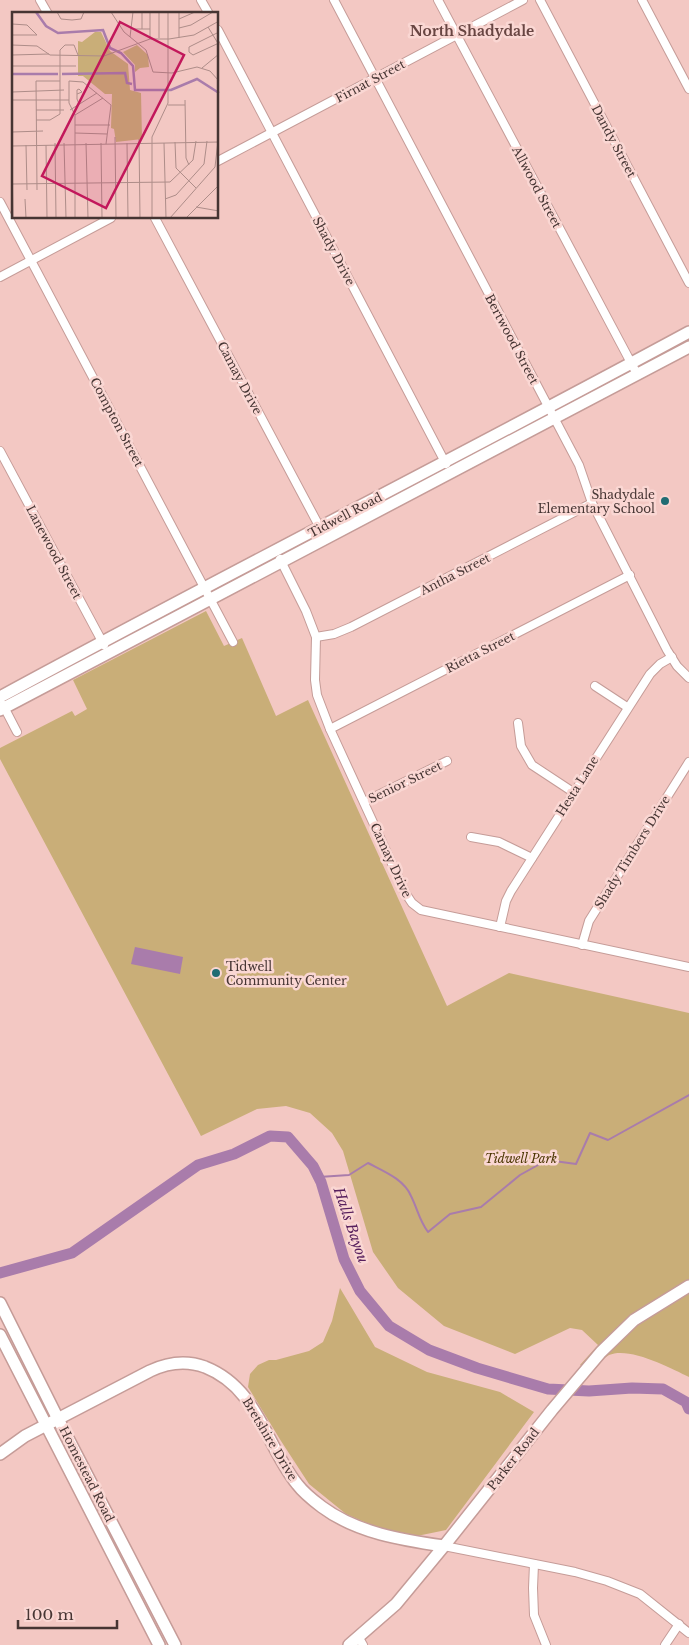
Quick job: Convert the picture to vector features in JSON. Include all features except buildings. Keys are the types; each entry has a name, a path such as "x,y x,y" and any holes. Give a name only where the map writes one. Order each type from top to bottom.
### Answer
{"main road":[{"name":"Tidwell Road","path":"634,369 689,332"},
{"name":"Tidwell Road","path":"1,704 108,653 282,563 448,468 634,369 689,346"},
{"name":"Tidwell Road","path":"1,704 102,642 321,528 448,468"},
{"name":"Parker Road","path":"349,1645 361,1641 396,1604 601,1352 634,1320 689,1286"},
{"name":"Homestead Road","path":"0,1304 5,1326 58,1419 175,1645"},
{"name":"Homestead Road","path":"0,1335 159,1645"},
{"name":"Bretshire Drive","path":"0,1454 24,1436 162,1365 188,1362 216,1371 241,1390 297,1484 322,1507 351,1524 390,1536 444,1546"},
{"path":"91,1510 102,1504"}],"street":[{"path":"40,0 47,12"},
{"path":"202,0 208,12"},
{"name":"Bertwood Street","path":"334,0 579,466 592,503 672,657 682,673 689,678"},
{"name":"Allwood Street","path":"438,0 634,369"},
{"name":"Firnat Street","path":"219,160 522,0"},
{"name":"Dandy Street","path":"540,0 689,283"},
{"path":"642,0 689,89"},
{"name":"Shady Drive","path":"219,32 448,468"},
{"name":"Compton Street","path":"0,202 233,642"},
{"path":"0,277 108,219"},
{"name":"Camay Drive","path":"156,219 326,539"},
{"name":"Lanewood Street","path":"0,451 108,653"},
{"name":"Antha Street","path":"316,637 334,634 351,627 592,503"},
{"name":"Camay Drive","path":"276,552 306,611 316,637 315,680 317,695 330,729 412,904 422,910 689,967"},
{"name":"Rietta Street","path":"330,729 630,575"},
{"name":"Hesta Lane","path":"500,927 506,901 511,891 627,707 654,669 672,657"},
{"path":"595,686 627,707"},
{"path":"1,704 17,732"},
{"path":"518,723 521,746 532,765 573,792"},
{"name":"Senior Street","path":"364,802 447,761"},
{"name":"Shady Timbers Drive","path":"582,945 589,921 686,774 689,762"},
{"path":"471,837 499,842 532,858"},
{"name":"Bretshire Drive","path":"444,1546 582,1574 607,1581 640,1594 689,1632"},
{"path":"534,1564 532,1588 534,1615 546,1645"},
{"path":"665,1645 679,1624"}],"green space":[{"name":"Tidwell Park","path":"206,611 224,646 242,638 276,716 308,700 447,1006 509,973 689,1013 689,1377 650,1359 627,1353 609,1355 592,1372 580,1365 598,1345 582,1330 570,1328 515,1354 444,1326 398,1288 373,1252 343,1151 332,1133 310,1113 286,1106 257,1109 201,1136 0,759 0,748 72,711 75,716 87,709 73,680"},
{"path":"340,1288 375,1347 427,1372 500,1392 534,1412 446,1530 417,1536 378,1528 346,1514 309,1484 248,1387 250,1374 258,1365 269,1360 276,1360 309,1351 323,1342 332,1321"}],"shaded area":[{"path":"135,947 183,957 180,974 131,964"}],"waterway":[{"path":"319,1177 349,1175 368,1163 398,1180 408,1190 428,1232 450,1214 481,1207 520,1175 547,1160 576,1164 590,1133 608,1140 689,1095"},
{"name":"Halls Bayou","path":"0,1273 72,1253 198,1165 234,1154 270,1136 288,1137 313,1166 321,1182 344,1259 360,1291 389,1326 429,1350 477,1368 548,1389 589,1391 632,1388 663,1389 686,1402 689,1409"}],"place":[{"name":"Shadydale Elementary School","path":"665,501"},
{"name":"Tidwell Community Center","path":"216,973"}],"district":[{"name":"North Shadydale","path":"472,31"}]}
